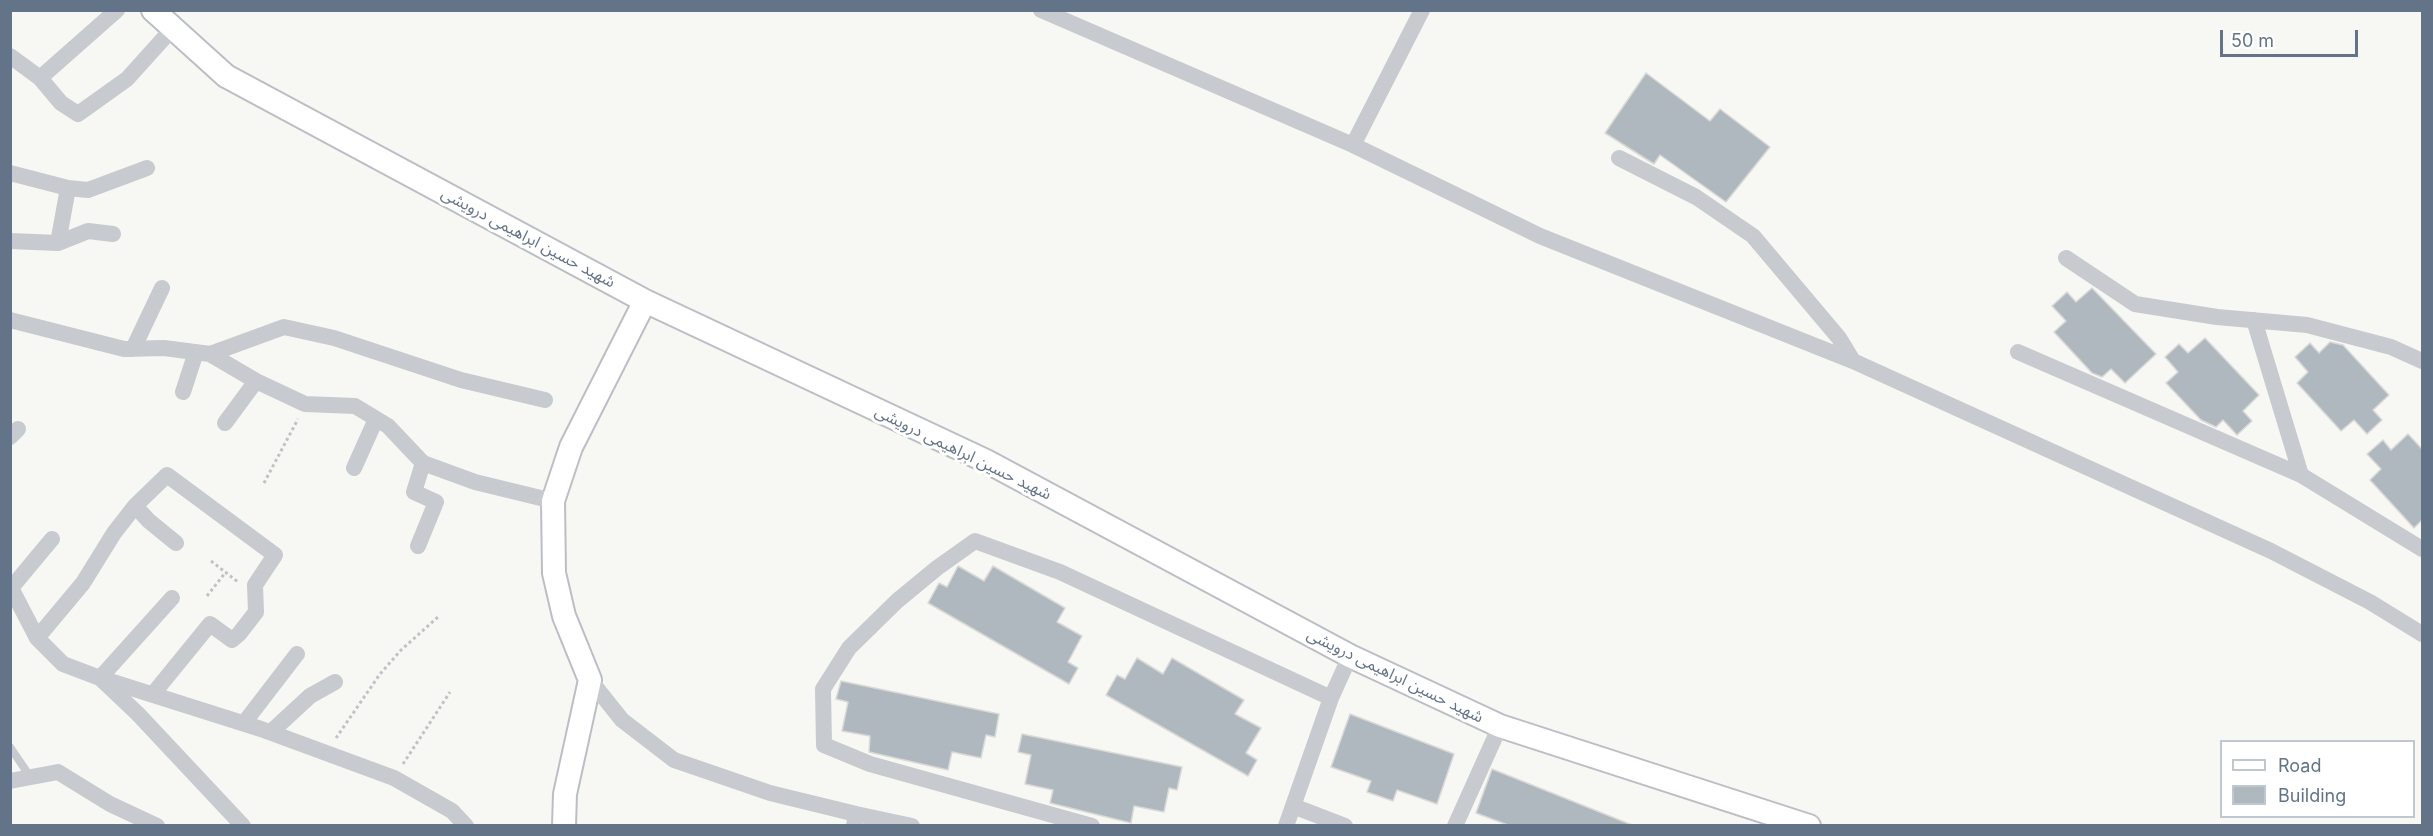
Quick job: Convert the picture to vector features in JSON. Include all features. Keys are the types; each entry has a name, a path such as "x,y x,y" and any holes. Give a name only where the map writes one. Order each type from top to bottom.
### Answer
{"street":[{"path":"40,78 117,10"},
{"name":"شهید حسین ابراهیمی درویشی","path":"153,10 226,76 645,301 986,461 1350,656 1500,726 1809,825"},
{"path":"1041,10 1353,145 1540,236 1853,361 2271,551 2370,602 2422,634"},
{"path":"1353,145 1422,10"},
{"path":"10,56 40,78 62,103 78,114 127,79 173,28"},
{"path":"1619,158 1696,196 1752,236 1839,338 1853,361"},
{"path":"10,173 68,188 87,190 147,168"},
{"path":"58,243 68,188"},
{"path":"10,242 58,243 88,231 113,234"},
{"path":"2066,258 2135,304 2307,325 2391,347 2422,361"},
{"path":"133,349 162,288"},
{"path":"645,301 571,447 553,501 554,573 564,616 590,680 622,720 674,760 855,820 912,825"},
{"path":"10,320 51,333 124,350 164,348 203,353 305,404 355,406 388,426 423,463 475,482 553,501"},
{"path":"2254,320 2301,475"},
{"path":"183,392 203,353 284,327 334,338 461,380 545,400"},
{"path":"2018,352 2301,475 2422,549"},
{"path":"225,423 256,381"},
{"path":"354,468 376,419"},
{"path":"418,546 436,502 414,492 423,463"},
{"path":"37,638 83,583 114,533 135,506 167,475 270,549 274,559 255,585 256,612 234,639 229,639 210,624 153,694"},
{"path":"135,506 176,543"},
{"path":"52,539 11,586 37,638 63,664 100,678 271,732 394,778 452,811 466,825"},
{"path":"1092,825 870,764 824,745 823,689 849,648 897,601 975,541 1060,572 1331,698"},
{"path":"100,678 171,598"},
{"path":"244,723 297,654"},
{"path":"1286,825 1331,698 1350,656"},
{"path":"100,678 138,714 243,825"},
{"path":"564,825 565,794 590,680"},
{"path":"271,732 309,696 335,682"},
{"path":"1455,825 1500,726"},
{"path":"10,781 58,772 110,804 157,825"},
{"path":"1293,806 1345,825"}],"lane":[{"path":"10,747 31,778"}],"path":[{"path":"264,483 305,404"},
{"path":"211,561 256,596"},
{"path":"207,596 225,573"},
{"path":"327,752 380,674 401,650 439,615"},
{"path":"394,778 450,692"}],"building":[{"path":"1646,73 1710,121 1720,109 1770,147 1726,202 1660,155 1654,164 1605,133"},
{"path":"2092,288 2156,354 2125,383 2111,369 2102,377 2092,373 2054,332 2066,321 2052,306 2067,292 2076,302"},
{"path":"2205,338 2259,395 2243,411 2252,421 2237,435 2223,420 2216,427 2201,420 2166,383 2178,372 2165,357 2179,344 2188,353"},
{"path":"2330,342 2343,345 2389,395 2373,410 2382,420 2367,434 2354,420 2341,431 2297,383 2308,372 2295,357 2310,343 2319,353"},
{"path":"2408,434 2422,449 2422,520 2414,528 2370,480 2381,469 2367,454 2383,440 2391,450"},
{"path":"958,566 984,581 993,566 1065,608 1057,622 1082,636 1068,662 1078,668 1069,684 928,603 939,583 947,587"},
{"path":"1137,658 1163,674 1172,658 1244,700 1235,714 1261,728 1246,753 1257,760 1248,776 1106,695 1117,675 1125,679"},
{"path":"841,681 999,714 995,737 986,735 981,758 952,752 948,770 869,752 870,736 842,731 848,702 836,699"},
{"path":"1350,714 1454,754 1437,804 1397,790 1393,801 1367,792 1371,781 1331,767"},
{"path":"1022,734 1182,767 1177,790 1169,788 1164,812 1134,806 1131,823 1050,803 1053,790 1025,784 1031,755 1018,752"},
{"path":"1492,769 1632,825 1508,825 1476,813"}]}
